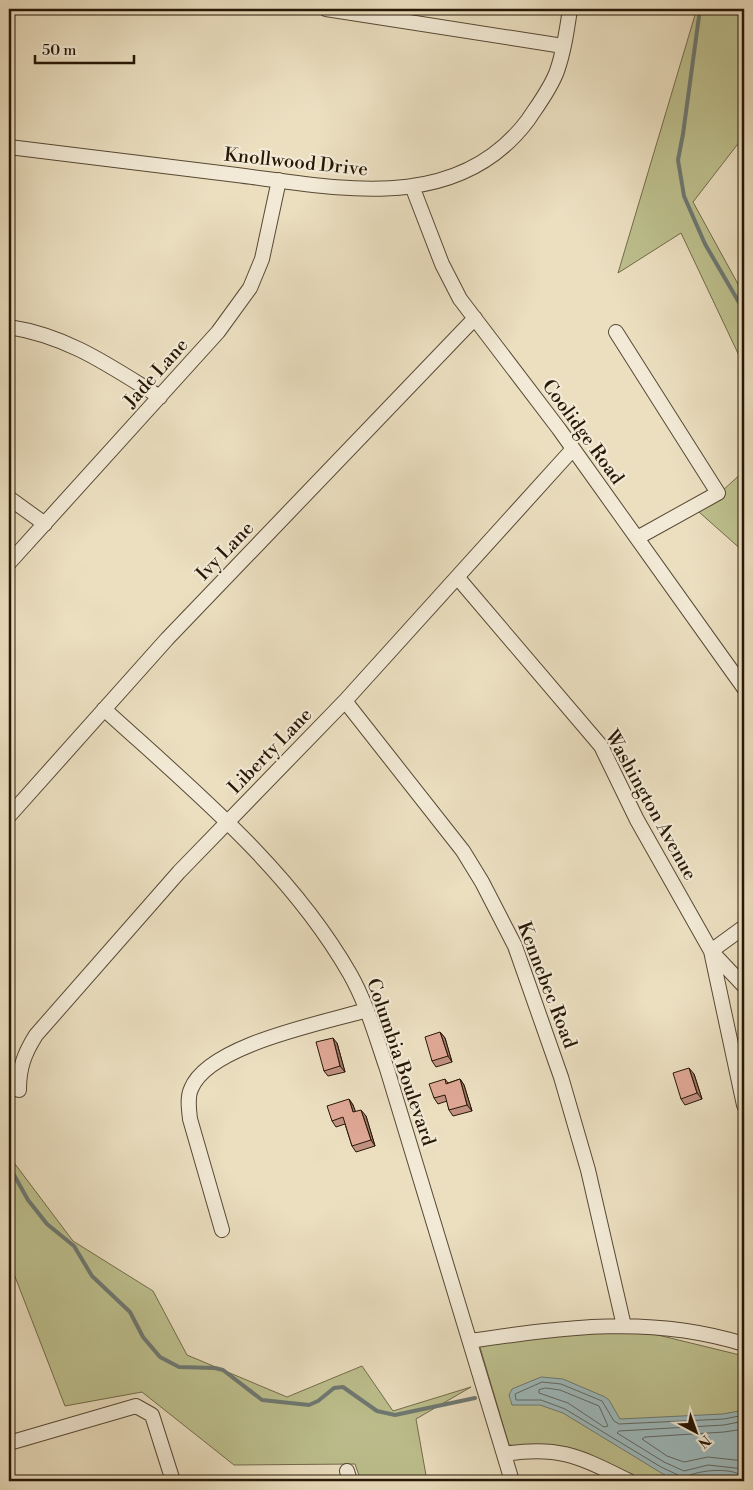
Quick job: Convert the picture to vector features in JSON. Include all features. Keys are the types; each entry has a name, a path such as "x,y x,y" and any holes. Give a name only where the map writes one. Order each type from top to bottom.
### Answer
{"street":[{"path":"326,9 399,14 564,46"},
{"name":"Knollwood Drive","path":"9,147 339,188 399,189 438,182 467,170 496,152 518,133 538,106 556,73 564,46 570,9"},
{"name":"Jade Lane","path":"9,563 218,332 250,288 262,259 279,180"},
{"name":"Coolidge Road","path":"412,186 442,264 460,299 637,538 744,688"},
{"name":"Ivy Lane","path":"9,816 174,632 475,318"},
{"path":"9,327 53,336 79,347 160,397"},
{"path":"616,332 718,493 637,538"},
{"name":"Liberty Lane","path":"20,1090 19,1073 24,1056 36,1035 178,872 345,701 572,450"},
{"path":"9,498 45,524"},
{"name":"Washington Avenue","path":"458,578 601,746 637,820 711,951 744,986"},
{"name":"Kennebec Road","path":"345,701 463,851 482,882 515,946 561,1077 586,1161 624,1326"},
{"name":"Columbia Boulevard","path":"104,709 227,822 295,894 324,932 351,975 367,1010 512,1481"},
{"path":"744,927 711,951 744,1105"},
{"path":"222,1230 190,1119 188,1101 190,1089 200,1074 216,1061 239,1048 367,1010"},
{"path":"470,1341 565,1327 624,1326 682,1329 744,1344"},
{"path":"9,1443 136,1406 152,1415 173,1481"},
{"path":"504,1454 533,1450 562,1452 629,1481"}],"green space":[{"path":"695,9 744,9 744,136 693,202 744,295 744,366 681,233 618,273 695,15"},
{"path":"744,471 744,552 699,512"},
{"path":"9,1156 73,1241 153,1291 187,1355 287,1397 362,1366 393,1411 471,1387 416,1419 427,1481 361,1481 355,1464 234,1465 142,1392 65,1406 9,1261"},
{"path":"621,1326 744,1356 744,1481 637,1481 570,1451 509,1445 477,1337"}],"water":[{"path":"541,1377 563,1379 605,1397 609,1400 620,1419 723,1414 744,1410 744,1480 708,1476 682,1480 668,1477 563,1413 540,1405 512,1405 509,1395 512,1389"}],"building":[{"path":"440,1032 448,1056 432,1061 425,1037"},
{"path":"333,1038 340,1066 324,1071 316,1042"},
{"path":"689,1068 697,1093 681,1099 673,1073"},
{"path":"445,1079 446,1084 460,1079 467,1105 449,1110 445,1095 434,1098 429,1084"},
{"path":"349,1099 353,1112 361,1110 371,1140 352,1146 343,1117 332,1121 327,1106"}],"waterway":[{"path":"700,9 678,160 684,196 705,244 744,311"},
{"path":"9,1166 28,1200 47,1224 74,1246 92,1276 130,1312 143,1337 160,1357 179,1367 223,1370 262,1400 309,1405 318,1401 334,1388 343,1387 377,1411 395,1415 475,1398"}]}
